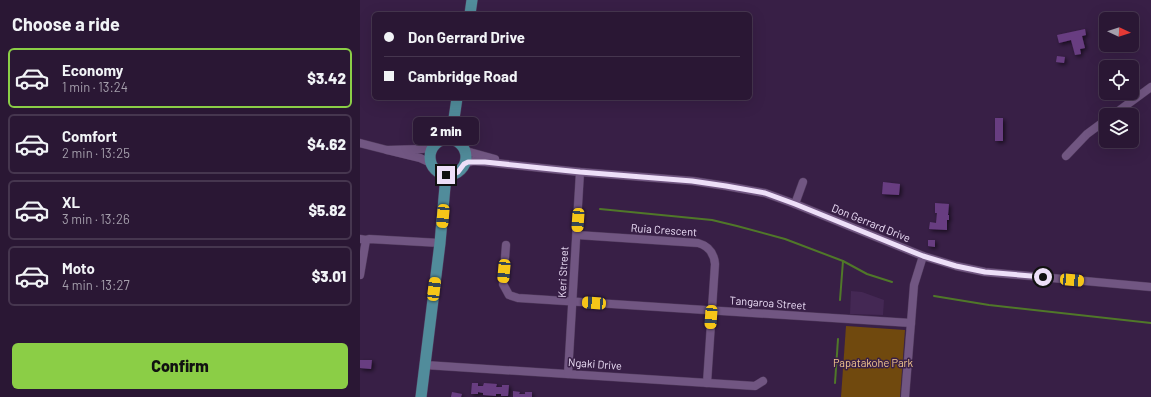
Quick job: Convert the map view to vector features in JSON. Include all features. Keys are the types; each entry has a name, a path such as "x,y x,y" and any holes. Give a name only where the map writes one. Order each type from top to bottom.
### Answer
{"main road":[{"path":"470,12 472,0"},
{"path":"451,139 458,100"},
{"path":"445,139 451,139 462,144 466,151 464,164 458,172 454,174 446,175 437,171 431,163 430,158 433,148 440,141 445,139"},
{"path":"421,397 440,243 446,175"}],"street":[{"path":"1122,108 1151,87"},
{"path":"1066,156 1087,134 1099,125"},
{"path":"360,143 420,158 431,163"},
{"path":"387,150 433,148"},
{"name":"Don Gerrard Drive","path":"466,151 514,164"},
{"name":"Don Gerrard Drive","path":"464,164 473,161 514,164 580,172 692,181 726,186 765,193 923,256 956,266 985,272 1151,287"},
{"name":"Keri Street","path":"568,374 580,172"},
{"path":"795,204 803,182"},
{"name":"Ruia Crescent","path":"577,235 698,243 706,246 712,251 715,264 707,383"},
{"path":"360,275 363,240 369,239 440,243"},
{"name":"Tangaroa Street","path":"506,245 503,284 509,295 518,298 910,323"},
{"path":"905,397 914,285 923,256"},
{"name":"Ngaki Drive","path":"425,365 755,386 763,381"}],"shaded area":[{"path":"851,291 862,292 884,300 883,315 850,314"}],"green space":[{"name":"Papatakohe Park","path":"846,326 905,330 900,397 841,397"}],"building":[{"path":"1085,29 1086,35 1082,36 1085,48 1080,49 1081,54 1075,55 1071,40 1059,43 1057,35"},
{"path":"1057,56 1065,57 1064,63 1056,62"},
{"path":"995,118 1003,118 1003,141 995,141"},
{"path":"883,182 900,184 899,195 882,194"},
{"path":"935,203 949,204 949,220 947,220 947,230 929,229 930,222 936,223 937,213 935,213"},
{"path":"928,240 935,240 935,247 928,246"},
{"path":"360,360 372,360 371,369 360,368"},
{"path":"472,383 478,383 478,386 483,386 484,383 497,384 496,387 509,385 508,396 501,396 501,394 496,394 496,396 483,395 483,393 478,392 478,394 471,394"},
{"path":"513,391 520,392 519,394 532,392 532,397 513,397"},
{"path":"452,392 462,394 461,397 451,397"}],"waterway":[{"path":"600,209 712,220 737,226 785,239 843,261 867,274 892,282"},
{"path":"840,300 843,261"},
{"path":"934,296 989,305 1151,323"},
{"path":"835,383 838,339"}],"route":[{"path":"446,175 458,172 464,164 473,161 580,172 692,181 726,186 765,193 841,222 923,256 956,266 985,272 1043,277"}]}
